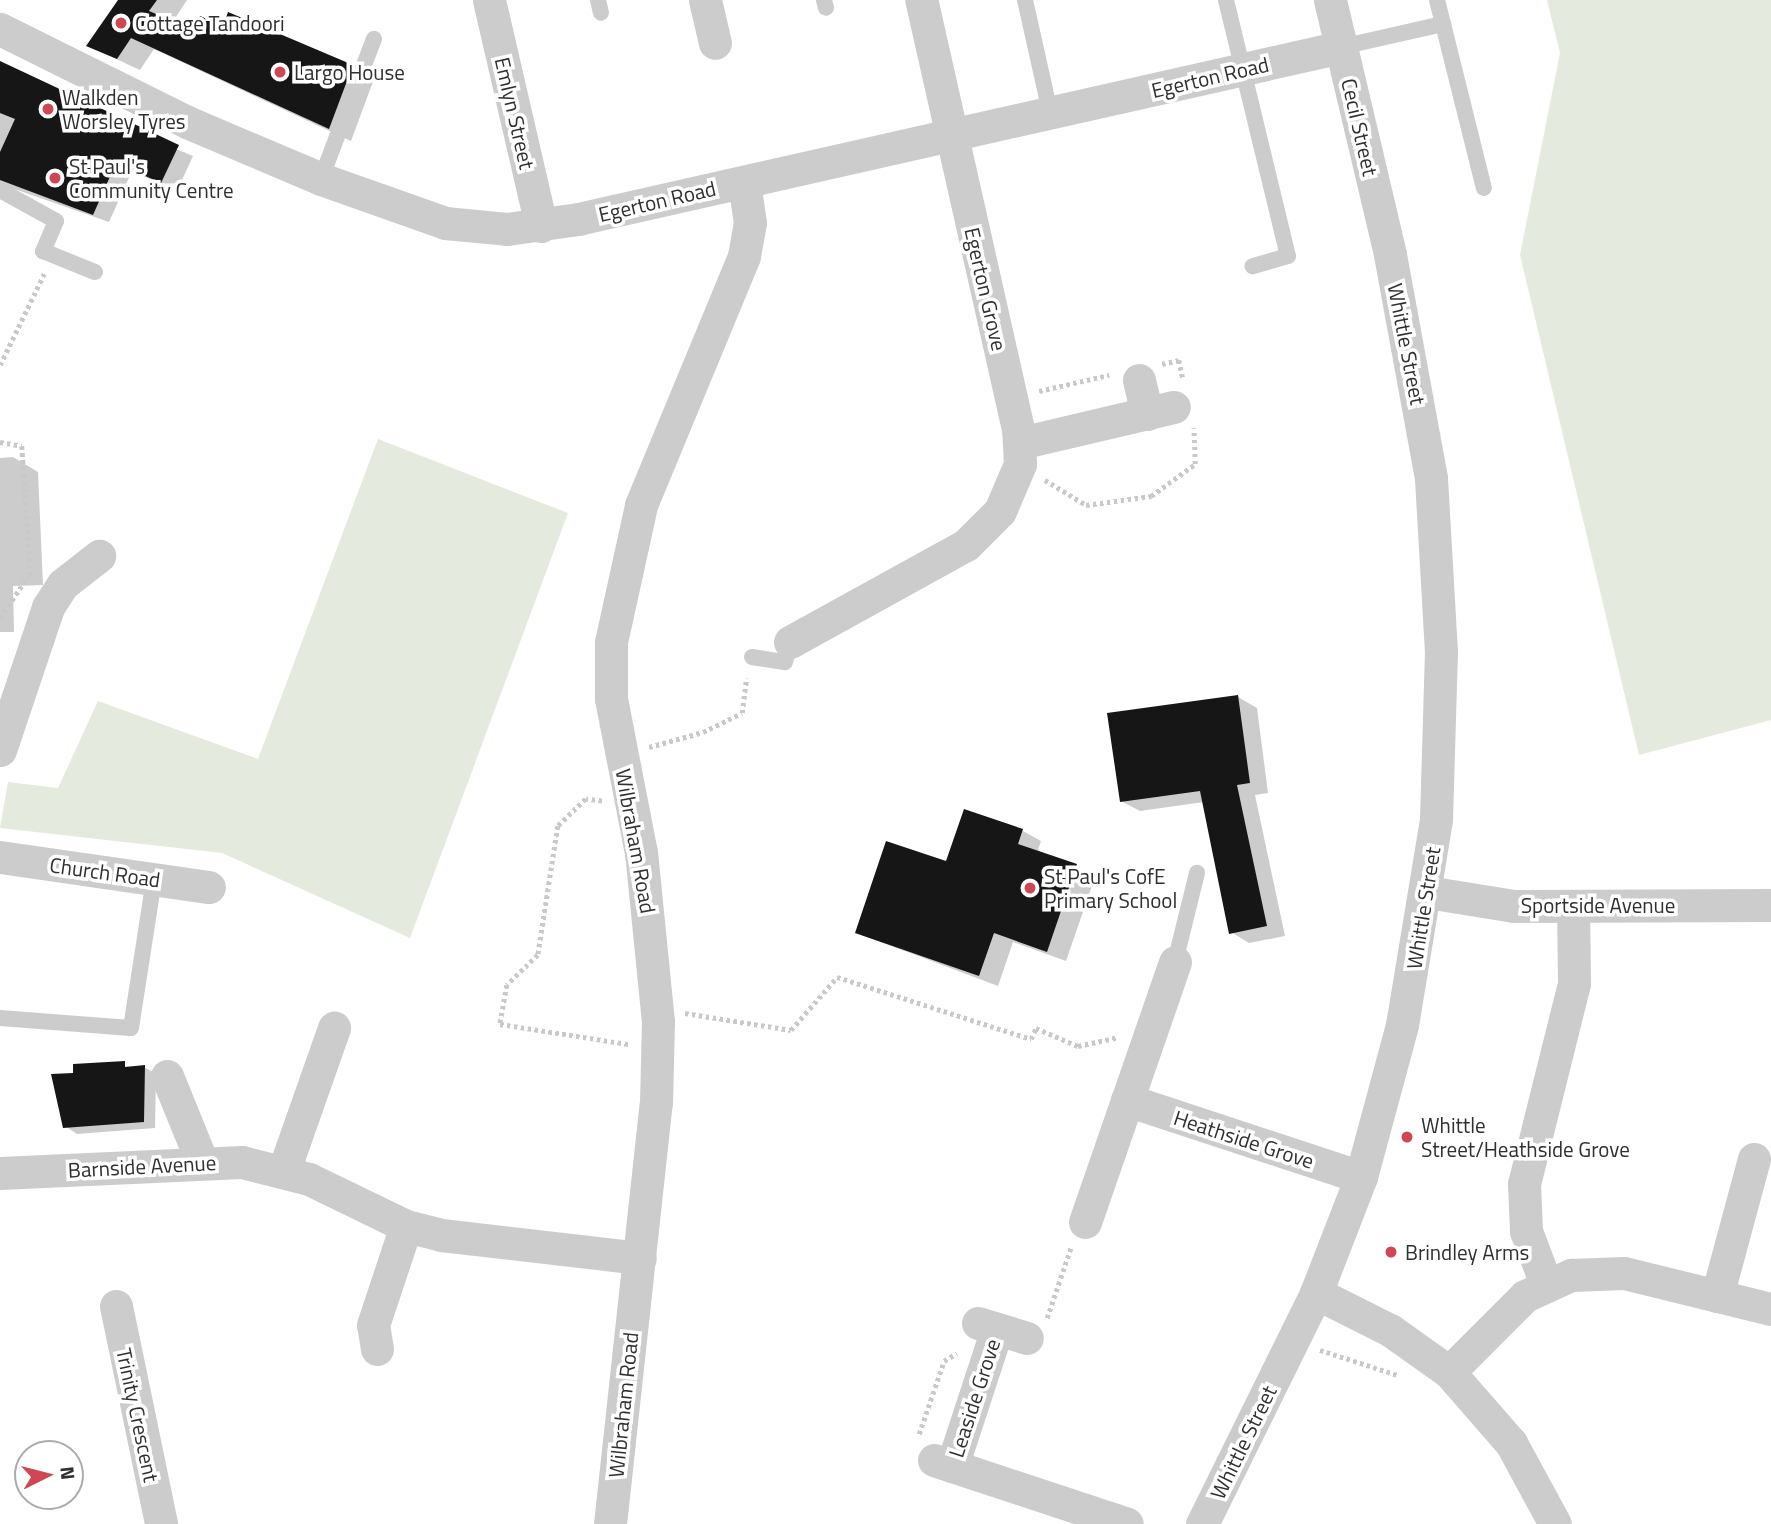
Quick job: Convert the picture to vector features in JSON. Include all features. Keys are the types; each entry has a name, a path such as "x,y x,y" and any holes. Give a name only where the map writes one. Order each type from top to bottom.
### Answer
{"street":[{"name":"Emlyn Street","path":"489,0 541,226"},
{"path":"705,0 715,43"},
{"name":"Egerton Grove","path":"790,642 945,540 1000,511 1015,481 1020,443 921,0"},
{"name":"Cecil Street","path":"1329,0 1390,254"},
{"name":"Egerton Road","path":"0,29 187,122 321,179 445,223 478,229 541,226 1341,47"},
{"name":"Wilbraham Road","path":"610,1524 640,1258 657,1049 657,1008 631,804 620,753 608,671 628,543 744,256 750,223 744,182"},
{"name":"Whittle Street","path":"1202,1524 1316,1293 1361,1177 1402,1025 1427,892 1441,737 1437,542 1390,254"},
{"path":"1020,443 1161,410 1139,380"},
{"path":"0,750 37,631 58,592 99,556"},
{"name":"Church Road","path":"0,857 209,887"},
{"name":"Sportside Avenue","path":"1427,892 1484,903 1573,906 1771,905"},
{"path":"1546,1284 1526,1231 1524,1184 1574,983 1573,906"},
{"path":"1086,1222 1175,962"},
{"path":"284,1170 334,1028"},
{"path":"167,1076 201,1162"},
{"name":"Heathside Grove","path":"1127,1100 1361,1177"},
{"path":"1717,1296 1754,1159"},
{"name":"Barnside Avenue","path":"0,1173 201,1162 284,1170 406,1226 640,1258"},
{"path":"377,1349 373,1325 406,1226"},
{"path":"1448,1372 1507,1311 1546,1284 1597,1271 1771,1309"},
{"path":"1316,1293 1390,1330 1448,1372 1511,1443 1555,1524"},
{"name":"Trinity Crescent","path":"115,1306 161,1524"},
{"name":"Leaside Grove","path":"1000,1330 943,1463 1128,1524"}],"lane":[{"path":"1025,0 1050,112"},
{"path":"1226,0 1288,256 1252,265"},
{"path":"1437,0 1485,188"},
{"path":"1341,47 1443,24"},
{"path":"321,179 374,39"},
{"path":"0,190 56,221 43,251 95,272"},
{"path":"752,657 786,662 790,642"},
{"path":"1175,962 1197,873"},
{"path":"0,1018 131,1028 154,879"}],"path":[{"path":"0,365 52,255"},
{"path":"0,442 22,446 28,576 0,618"},
{"path":"28,576 58,592"},
{"path":"620,753 704,732 742,713 752,657"},
{"path":"631,804 586,799 558,826 538,954 507,985 500,1024 657,1049"},
{"path":"657,1008 791,1030 837,977 1031,1040 1036,1028 1078,1046 1151,1030"},
{"path":"943,1463 913,1454 944,1361 957,1354 967,1320 1000,1330 1043,1332 1069,1251 1086,1222"},
{"path":"1292,1341 1408,1378"}],"shaded area":[{"path":"1547,0 1771,0 1771,720 1639,755 1520,255 1560,53"},
{"path":"378,439 568,513 410,938 222,853 0,828 8,782 58,788 98,701 258,759"}],"building":[{"name":"Largo House","path":"118,0 157,0 149,11 194,30 200,16 223,26 228,12 353,65 329,129 131,38 117,59 86,46"},
{"path":"0,61 179,145 161,183 116,163 93,215 0,180 0,152 15,119 0,113"},
{"path":"1238,695 1250,783 1237,785 1267,926 1229,934 1200,791 1120,802 1107,713"},
{"path":"964,809 1023,829 1018,844 1077,864 1047,952 994,933 979,976 855,933 886,841 946,861"},
{"path":"125,1061 125,1067 145,1065 144,1122 63,1128 51,1074 73,1073 73,1064"}],"place":[{"name":"Cottage Tandoori","path":"121,23"},
{"name":"Largo House","path":"280,72"},
{"name":"Walkden Worsley Tyres","path":"48,109"},
{"name":"St Paul's Community Centre","path":"55,178"},
{"name":"St Paul's CofE Primary School","path":"1030,888"},
{"name":"Whittle Street/Heathside Grove","path":"1407,1137"},
{"name":"Brindley Arms","path":"1391,1252"}]}
